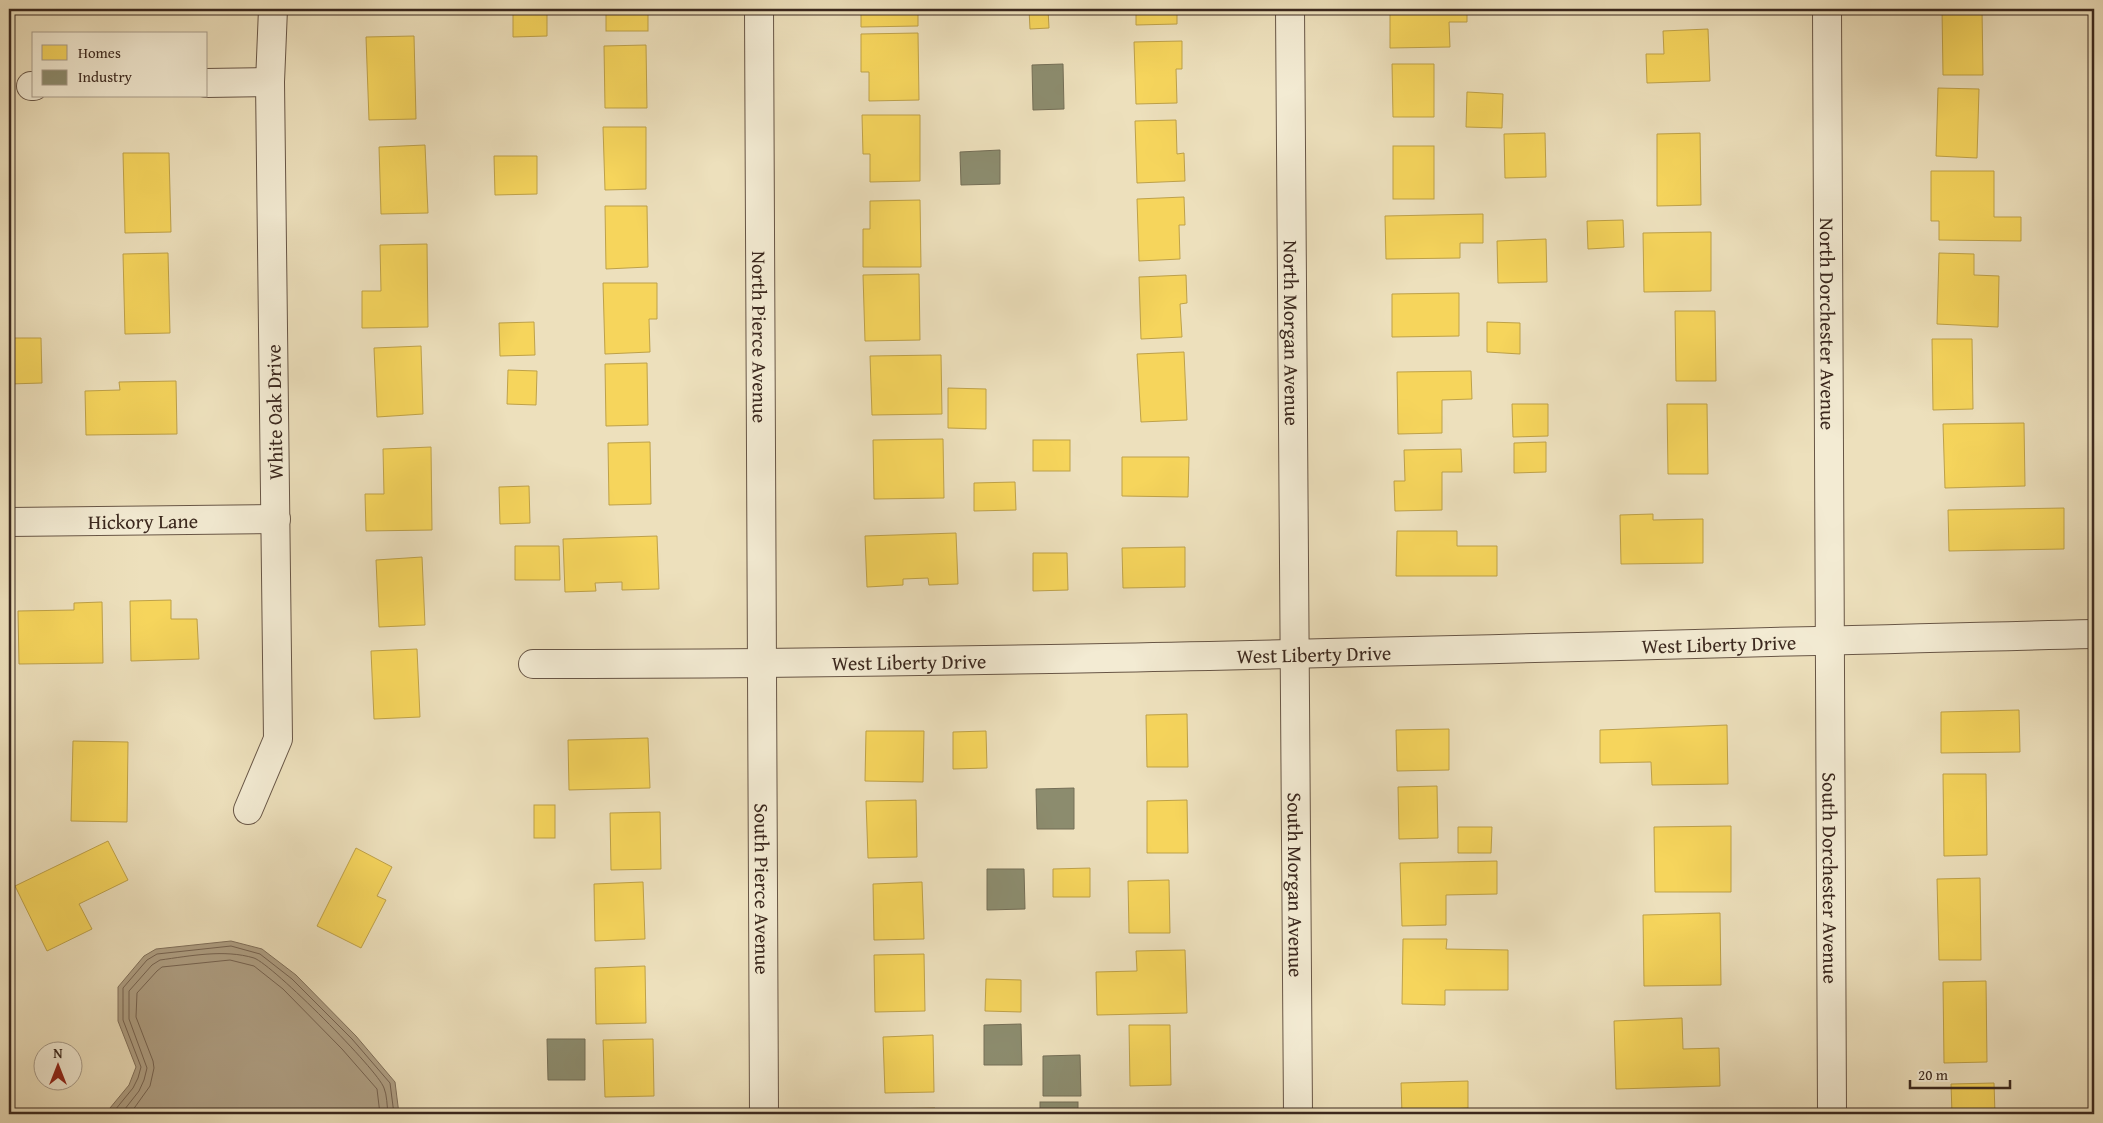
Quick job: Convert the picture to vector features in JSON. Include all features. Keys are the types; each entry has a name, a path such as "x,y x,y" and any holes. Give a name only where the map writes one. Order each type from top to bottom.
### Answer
{"street":[{"name":"White Oak Drive","path":"248,810 278,739 270,82 273,9"},
{"name":"North Pierce Avenue","path":"758,9 761,664"},
{"name":"North Morgan Avenue","path":"1290,9 1294,656"},
{"name":"North Dorchester Avenue","path":"1827,9 1829,640"},
{"path":"208,83 270,82"},
{"name":"Hickory Lane","path":"9,522 276,519"},
{"name":"West Liberty Drive","path":"533,664 761,664 1294,656 2094,634"},
{"name":"South Dorchester Avenue","path":"1829,640 1832,1114"},
{"name":"South Morgan Avenue","path":"1294,656 1298,1114"},
{"name":"South Pierce Avenue","path":"761,664 764,1114"}],"water":[{"path":"231,941 262,949 296,975 356,1036 395,1082 399,1114 110,1114 110,1108 129,1085 136,1067 118,1021 118,987 144,956 156,949"}],"building: Homes":[{"path":"367,9 415,9 415,12 367,11"},
{"path":"513,9 547,9 547,36 513,37"},
{"path":"606,9 648,9 648,31 606,31"},
{"path":"861,9 918,9 918,26 861,27"},
{"path":"1029,9 1048,9 1049,28 1030,29"},
{"path":"1136,9 1177,9 1177,24 1136,25"},
{"path":"1390,9 1467,9 1467,22 1449,22 1450,47 1390,48"},
{"path":"1942,9 1982,9 1983,75 1943,75"},
{"path":"1708,29 1710,81 1647,83 1646,54 1664,54 1663,31"},
{"path":"918,33 919,100 869,101 869,72 861,72 861,34"},
{"path":"414,36 416,119 369,120 366,37"},
{"path":"1182,41 1182,69 1176,69 1177,103 1136,104 1134,42"},
{"path":"646,45 647,108 605,108 604,46"},
{"path":"1392,64 1434,64 1434,117 1393,117"},
{"path":"1938,88 1979,89 1977,158 1936,156"},
{"path":"1467,92 1503,94 1502,128 1466,127"},
{"path":"862,115 920,115 920,181 870,182 870,154 863,154"},
{"path":"1176,120 1177,154 1184,153 1185,181 1137,183 1135,121"},
{"path":"603,127 646,127 646,189 605,190"},
{"path":"1545,133 1546,177 1505,178 1504,134"},
{"path":"1700,133 1701,205 1657,206 1657,134"},
{"path":"425,145 428,213 381,214 379,147"},
{"path":"1393,146 1434,146 1434,199 1393,199"},
{"path":"123,153 169,153 171,232 125,233"},
{"path":"494,156 537,156 537,194 495,195"},
{"path":"1931,171 1994,171 1994,217 2021,217 2021,241 1939,240 1939,221 1931,221"},
{"path":"1184,197 1185,225 1179,225 1180,259 1139,261 1137,199"},
{"path":"920,200 921,267 863,267 863,229 870,229 870,201"},
{"path":"605,206 647,206 648,267 606,269"},
{"path":"1483,214 1483,243 1460,243 1460,258 1386,259 1385,216"},
{"path":"1623,220 1624,247 1588,249 1587,221"},
{"path":"1711,232 1711,291 1644,292 1643,233"},
{"path":"1546,239 1547,282 1498,283 1497,241"},
{"path":"427,244 428,327 362,328 362,291 381,291 380,245"},
{"path":"168,253 170,333 125,334 123,254"},
{"path":"1939,253 1974,254 1974,275 1999,276 1998,327 1937,324"},
{"path":"919,274 920,340 865,341 863,275"},
{"path":"1186,275 1187,303 1180,304 1182,337 1141,339 1139,277"},
{"path":"603,283 657,283 657,319 649,319 650,352 605,354"},
{"path":"1459,293 1459,336 1392,337 1392,294"},
{"path":"1675,311 1715,311 1716,381 1676,381"},
{"path":"534,322 535,355 500,356 499,323"},
{"path":"1487,322 1520,323 1520,354 1487,352"},
{"path":"9,338 41,338 42,383 9,384"},
{"path":"1932,339 1972,339 1973,409 1933,410"},
{"path":"421,346 423,414 377,417 374,348"},
{"path":"1184,352 1187,420 1141,422 1137,354"},
{"path":"941,355 942,414 872,415 870,356"},
{"path":"647,363 648,425 606,426 605,364"},
{"path":"508,370 537,371 536,405 507,404"},
{"path":"1471,371 1472,399 1442,400 1442,433 1398,434 1397,372"},
{"path":"176,381 177,434 86,435 85,391 120,390 119,382"},
{"path":"948,388 986,389 986,429 948,428"},
{"path":"1512,404 1548,404 1548,436 1513,437"},
{"path":"1667,404 1707,404 1708,474 1668,474"},
{"path":"2024,423 2025,486 1945,488 1943,424"},
{"path":"943,439 944,498 874,499 873,440"},
{"path":"1033,440 1070,440 1070,471 1033,471"},
{"path":"650,442 651,504 609,505 608,443"},
{"path":"1546,442 1546,472 1514,473 1514,443"},
{"path":"431,447 432,530 366,531 365,494 384,494 383,449"},
{"path":"1461,449 1462,472 1442,472 1442,510 1395,511 1394,481 1405,481 1404,450"},
{"path":"1122,457 1189,457 1188,497 1122,496"},
{"path":"1015,482 1016,510 974,511 974,483"},
{"path":"529,486 530,523 500,524 499,487"},
{"path":"2064,508 2064,549 1949,551 1948,510"},
{"path":"1653,514 1653,520 1703,519 1703,563 1621,564 1620,515"},
{"path":"1397,531 1457,531 1457,546 1497,546 1497,576 1396,576"},
{"path":"956,533 958,584 929,585 928,578 903,579 903,585 867,587 865,536"},
{"path":"657,536 659,589 622,590 622,582 595,583 596,591 565,592 563,539"},
{"path":"515,546 559,546 560,580 515,580"},
{"path":"1185,547 1185,587 1123,588 1122,548"},
{"path":"1033,553 1067,553 1068,590 1033,591"},
{"path":"422,557 425,625 379,627 376,560"},
{"path":"171,600 171,619 197,619 199,659 131,661 130,601"},
{"path":"102,602 103,663 19,664 18,611 74,610 74,603"},
{"path":"417,649 420,717 374,719 371,651"},
{"path":"2019,710 2020,752 1941,753 1941,712"},
{"path":"1187,714 1188,767 1147,767 1146,715"},
{"path":"1727,725 1728,784 1652,785 1651,762 1600,763 1600,730"},
{"path":"1449,729 1449,770 1397,771 1396,730"},
{"path":"866,731 924,731 923,782 865,781"},
{"path":"986,731 987,768 953,769 953,732"},
{"path":"648,738 650,788 569,790 568,740"},
{"path":"73,741 128,742 127,822 71,821"},
{"path":"1943,774 1986,774 1987,855 1944,856"},
{"path":"1437,786 1438,838 1399,839 1398,787"},
{"path":"916,800 917,857 868,858 866,801"},
{"path":"1187,800 1188,853 1147,853 1147,801"},
{"path":"534,805 555,805 555,838 534,838"},
{"path":"660,812 661,869 611,870 610,813"},
{"path":"1731,826 1731,892 1655,892 1654,827"},
{"path":"1458,827 1492,827 1491,853 1458,853"},
{"path":"108,841 128,880 79,904 92,929 47,951 15,886"},
{"path":"356,848 392,867 377,896 386,900 361,948 317,926"},
{"path":"1497,861 1497,894 1446,895 1446,925 1402,926 1400,863"},
{"path":"1090,868 1090,897 1053,897 1053,869"},
{"path":"1980,878 1981,960 1939,960 1937,879"},
{"path":"1169,880 1170,933 1129,933 1128,881"},
{"path":"643,882 645,939 595,941 594,884"},
{"path":"922,882 924,939 874,940 873,884"},
{"path":"1720,913 1721,985 1644,986 1643,915"},
{"path":"1403,939 1447,939 1446,949 1508,950 1508,990 1445,990 1445,1005 1402,1004"},
{"path":"1185,950 1187,1013 1097,1015 1096,972 1137,971 1136,951"},
{"path":"924,954 925,1011 875,1012 874,955"},
{"path":"645,966 646,1023 596,1024 595,968"},
{"path":"986,979 1021,980 1021,1012 985,1011"},
{"path":"1986,981 1987,1062 1944,1063 1943,982"},
{"path":"1682,1018 1683,1049 1719,1048 1720,1086 1616,1089 1614,1021"},
{"path":"1129,1025 1170,1025 1171,1085 1130,1086"},
{"path":"933,1035 934,1092 885,1093 883,1037"},
{"path":"653,1039 654,1096 605,1097 603,1040"},
{"path":"1468,1081 1468,1108 1450,1109 1450,1114 1402,1114 1401,1083"},
{"path":"1994,1083 1995,1114 1952,1114 1951,1084"},
{"path":"935,1108 935,1114 885,1114 885,1109"},
{"path":"1680,1112 1722,1112 1722,1114 1680,1114"}],"building: Industry":[{"path":"1063,64 1064,109 1033,110 1032,65"},
{"path":"1000,150 1000,184 961,185 960,152"},
{"path":"1074,788 1074,829 1037,829 1036,789"},
{"path":"987,869 1024,869 1025,909 987,910"},
{"path":"1021,1024 1022,1065 984,1065 984,1025"},
{"path":"547,1039 585,1039 585,1080 548,1080"},
{"path":"1080,1055 1081,1096 1043,1096 1043,1056"},
{"path":"1040,1102 1078,1102 1078,1114 1040,1114"}]}
